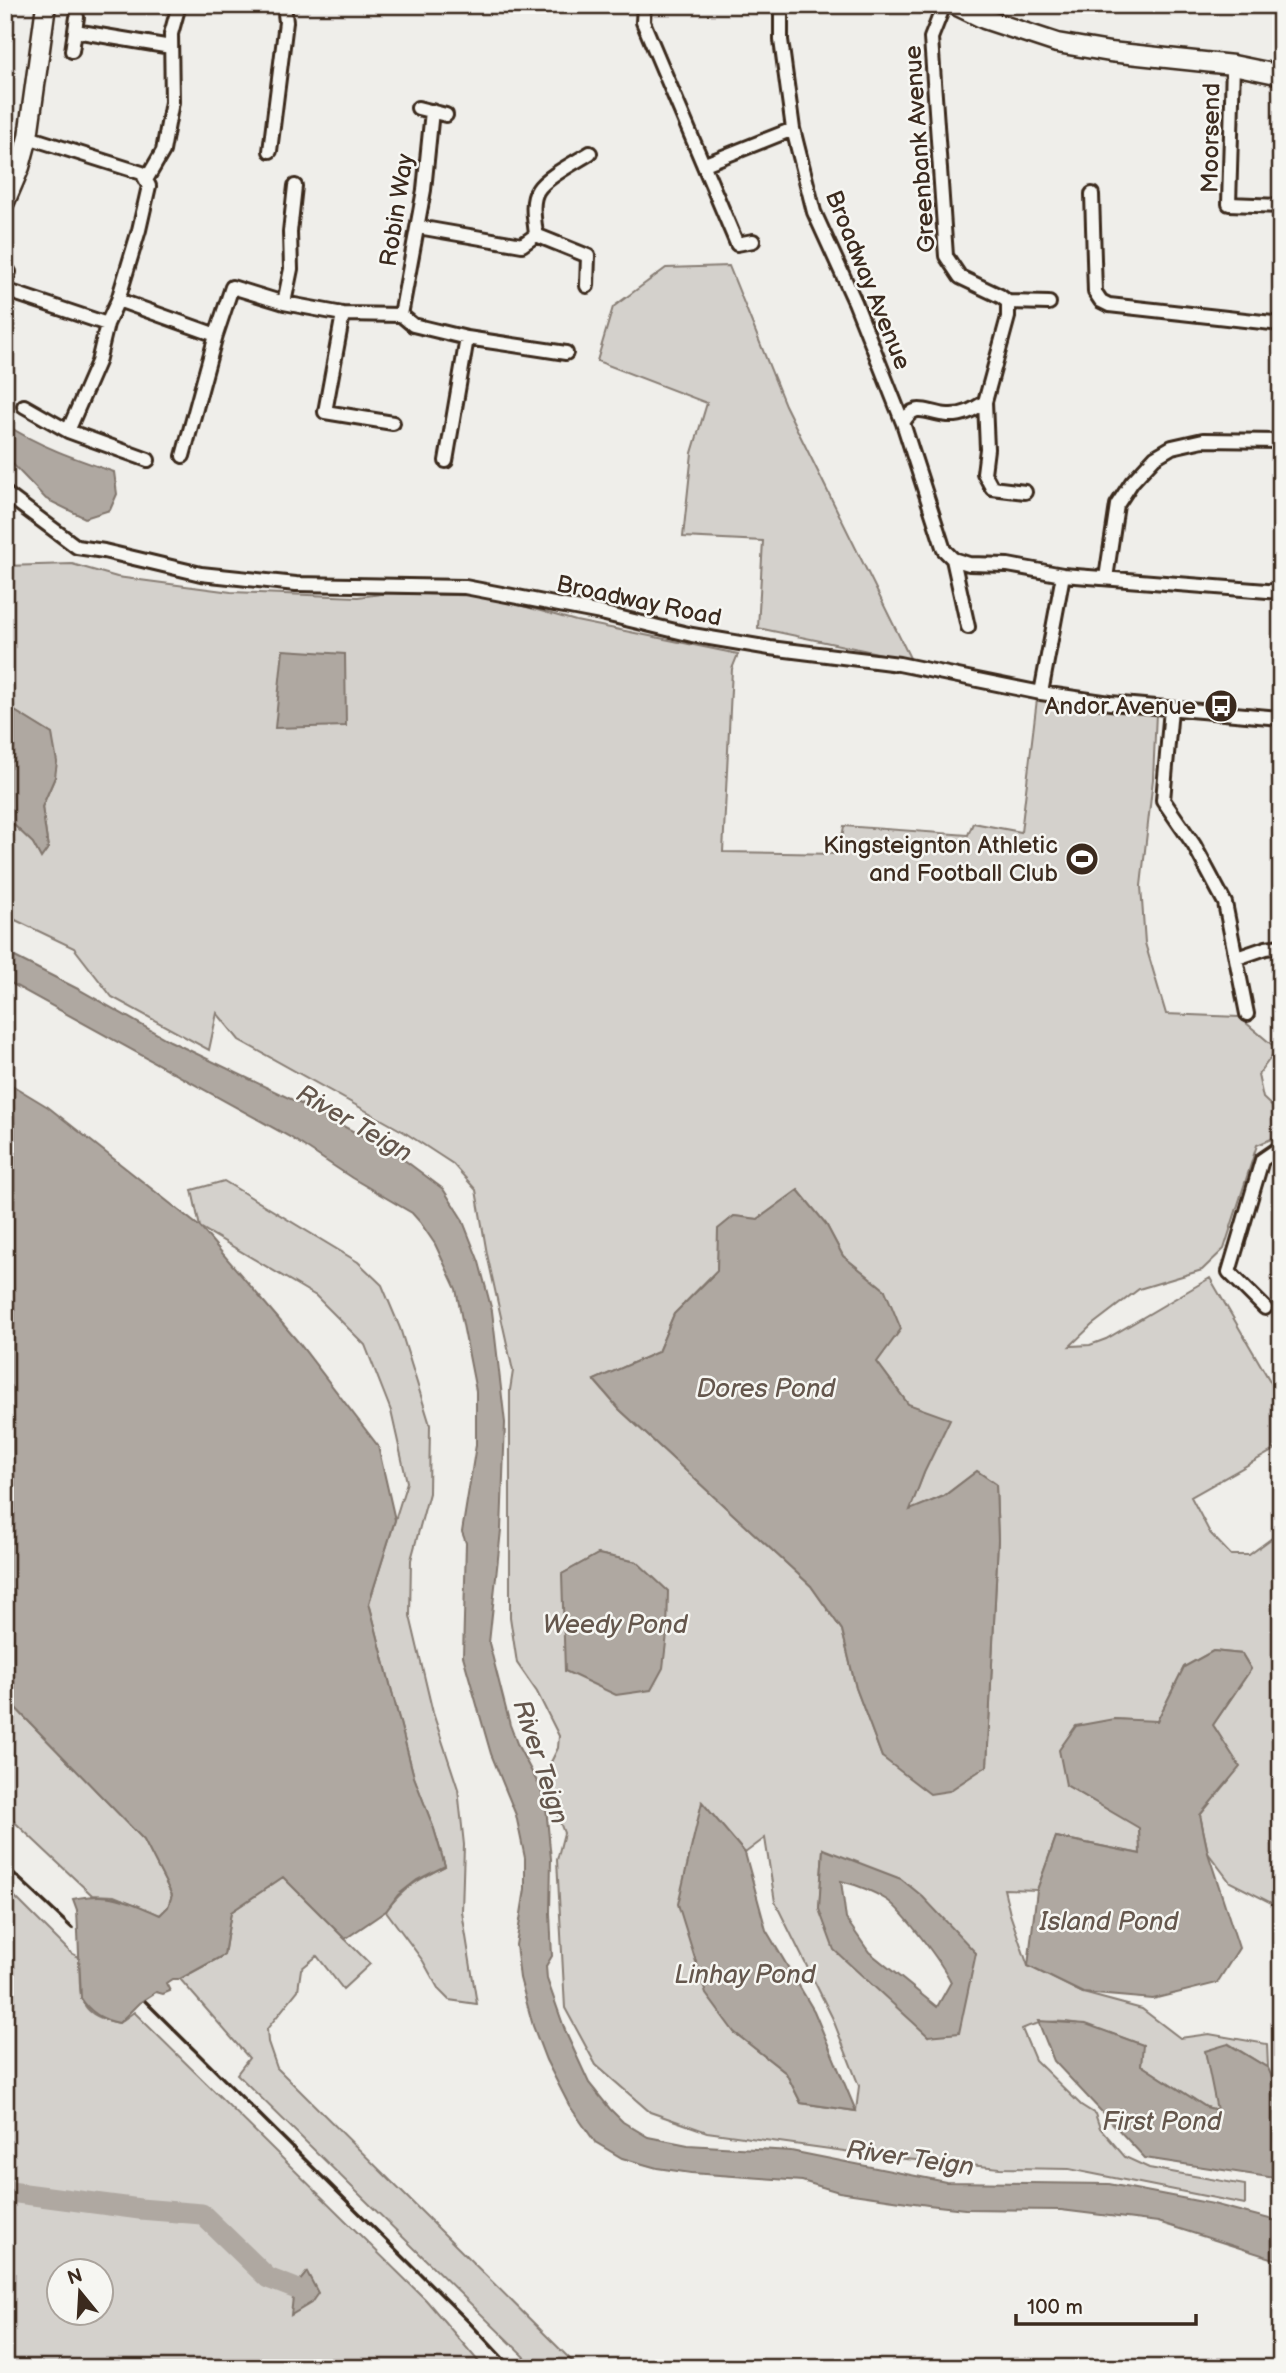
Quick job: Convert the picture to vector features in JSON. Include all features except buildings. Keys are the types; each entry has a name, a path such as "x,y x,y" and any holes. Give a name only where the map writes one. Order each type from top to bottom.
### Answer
{"main road":[{"path":"5,202 20,167 28,138 46,5"},
{"path":"956,5 984,19 1057,43 1110,52 1233,65 1281,75"}],"street":[{"path":"146,180 163,151 172,102 171,34 179,5"},
{"path":"270,151 286,22 284,5"},
{"path":"644,5 643,22 737,244 753,242"},
{"name":"Broadway Avenue","path":"781,5 781,40 793,130 814,212 855,302 903,424 944,550 953,559 968,627"},
{"name":"Greenbank Avenue","path":"944,5 931,38 946,256 960,277 1008,302 1049,303"},
{"path":"72,51 77,17"},
{"path":"75,31 170,47"},
{"name":"Moorsend","path":"1233,65 1229,204 1281,206"},
{"path":"418,108 446,115"},
{"name":"Robin Way","path":"401,315 418,227 432,111"},
{"path":"705,164 793,130"},
{"path":"28,138 142,173 149,186 98,362 68,431"},
{"path":"536,235 534,212 537,190 550,178 590,153"},
{"path":"284,303 291,268 290,232 295,186"},
{"path":"1092,194 1095,292 1101,301 1109,305 1281,324"},
{"path":"418,227 522,245 536,235"},
{"path":"536,235 588,256 587,286"},
{"path":"183,456 216,335 232,288 284,303 343,314 401,315 413,325 467,338 566,354"},
{"path":"5,290 107,324"},
{"path":"118,300 216,335"},
{"path":"1008,302 1008,317 985,402 987,449 984,473 992,488 1025,492"},
{"path":"343,314 325,412 393,423"},
{"path":"446,461 467,338"},
{"path":"903,424 913,411 921,409 957,415 971,412 985,402"},
{"path":"24,406 68,431 148,460"},
{"path":"1106,578 1117,505 1132,482 1155,457 1172,447 1203,440 1281,441"},
{"name":"Broadway Road","path":"5,493 77,547 201,574 296,584 465,587 692,635 771,649 899,664 1041,693 1110,704 1281,718"},
{"path":"953,559 969,564 1008,565 1063,575 1281,592"},
{"path":"1041,693 1063,575"},
{"path":"1171,709 1163,800 1194,845 1225,903 1247,1014"},
{"path":"1237,958 1281,946"},
{"path":"1265,1308 1229,1272 1262,1160 1281,1147"}],"shaded area":[{"path":"729,266 785,405 911,660 758,628 763,541 683,537 692,453 707,403 597,361 613,307 666,268"},
{"path":"72,564 117,577 231,592 358,597 389,593 488,596 576,621 738,654 732,669 723,852 839,854 844,826 968,835 973,823 1021,832 1037,699 1156,713 1153,779 1141,886 1145,943 1166,1014 1239,1017 1277,1049 1258,1075 1263,1098 1281,1115 1281,1135 1257,1145 1224,1249 1202,1270 1139,1289 1092,1325 1070,1346 1090,1345 1106,1339 1210,1278 1281,1400 1281,1446 1191,1497 1210,1533 1231,1555 1249,1555 1272,1538 1281,1526 1281,1908 1230,1882 1208,1853 1200,1815 1239,1767 1213,1725 1251,1669 1242,1654 1213,1651 1184,1667 1157,1722 1114,1719 1066,1785 1139,1827 1141,1854 1056,1837 1037,1890 1004,1889 1028,1966 1083,1993 1142,2009 1180,2038 1209,2034 1267,2044 1268,2068 1229,2044 1218,2110 1206,2107 1141,2065 1142,2045 1098,2029 1067,2022 1037,2024 1022,2029 1035,2060 1081,2105 1095,2114 1100,2128 1125,2157 1149,2168 1245,2185 1245,2204 1069,2169 1000,2168 895,2158 707,2132 650,2112 596,2065 565,2008 557,1860 564,1833 543,1778 558,1748 559,1736 537,1692 517,1663 510,1617 510,1390 513,1371 476,1190 453,1164 404,1132 239,1040 217,1013 209,1050 112,997 74,948 5,915 5,823 13,824 33,843 41,857 48,848 42,807 55,777 52,734 5,705 5,566","holes":["798,1190 826,1224 843,1256 885,1290 877,1362 908,1404 924,1473 909,1511 944,1496 977,1471 996,1485 998,1540 987,1766 882,1757 856,1688 842,1630 811,1586 619,1409 594,1380 658,1352 674,1314 717,1270 719,1229 734,1216 758,1219","598,1554 637,1562 562,1574","702,1803 745,1853 765,1838 775,1902 832,2017 859,2086 856,2111 801,2103 786,2073 734,2032","823,1849 976,1953 928,2036 819,1909"]},
{"path":"224,1181 358,1262 382,1285 400,1328 430,1425 429,1493 411,1560 410,1616 433,1713 458,1789 464,1845 462,1912 477,2004 449,2000 439,1990 423,1961 386,1911 412,1884 445,1866 414,1777 369,1603 407,1482 391,1411 365,1345 316,1296 200,1227 192,1190"},
{"path":"5,1697 144,1840 172,1895 168,1907 160,1915 114,1896 92,1895 5,1813"},
{"path":"283,1877 370,1964 343,1989 317,1956 301,1969 298,1990 267,2029 268,2042 277,2068 579,2368 536,2368 237,2074 249,2058 180,1979 224,1955 231,1912"},
{"path":"5,1887 71,1953 79,1957 81,1992 87,2009 94,2015 119,2023 134,2012 426,2300 484,2368 5,2368"}],"water":[{"path":"5,424 44,445 114,472 117,494 110,510 85,518 46,499 5,456"},
{"path":"283,650 345,654 346,726 275,728"},
{"path":"5,705 52,734 57,762 55,777 42,807 48,848 41,858 33,843 13,824 5,823"},
{"name":"River Teign","path":"5,952 170,1041 395,1153 443,1189 462,1219 479,1262 492,1311 505,1423 501,1530 489,1643 510,1725 541,1789 546,1807 551,1859 552,1956 546,1966 547,1979 566,2033 589,2083 610,2109 623,2122 648,2137 688,2145 791,2151 946,2182 1109,2184 1213,2204 1281,2222 1281,2261 1158,2222 1061,2210 965,2209 839,2192 802,2181 691,2173 657,2168 622,2158 595,2142 569,2105 546,2060 533,2026 520,1978 516,1945 525,1889 525,1858 516,1815 491,1754 463,1656 466,1543 462,1532 476,1445 476,1391 456,1289 435,1244 412,1213 290,1137 5,980"},
{"path":"5,1081 48,1107 200,1227 299,1343 378,1446 395,1520 369,1603 414,1777 445,1866 417,1880 398,1895 386,1911 345,1939 283,1877 231,1912 224,1955 180,1979 172,1979 166,1983 170,1991 163,1994 156,1992 139,2003 119,2023 97,2015 81,1998 77,1910 73,1899 98,1896 118,1898 160,1915 168,1907 172,1895 144,1840 5,1697"},
{"name":"Dores Pond","path":"798,1190 826,1224 843,1256 885,1290 901,1329 877,1362 908,1404 950,1419 910,1510 944,1496 977,1471 996,1484 998,1540 987,1766 949,1791 930,1794 882,1757 856,1688 842,1630 811,1586 619,1409 594,1380 658,1352 674,1314 717,1271 718,1229 734,1216 758,1219"},
{"name":"Weedy Pond","path":"598,1554 637,1562 668,1591 663,1668 651,1690 616,1695 565,1671 562,1574"},
{"name":"Island Pond","path":"1213,1651 1242,1654 1251,1669 1213,1725 1240,1767 1200,1815 1208,1853 1239,1948 1217,1983 1153,1999 1083,1993 1028,1966 1037,1890 1056,1837 1140,1854 1139,1828 1066,1785 1059,1750 1076,1726 1114,1719 1157,1721 1184,1667"},
{"name":"Linhay Pond","path":"702,1802 745,1853 766,1930 814,2011 856,2111 801,2103 786,2073 734,2032 706,1994 678,1904"},
{"path":"823,1849 901,1879 922,1896 976,1953 959,2033 928,2036 834,1950 819,1909","holes":["841,1881 871,1891 887,1900 912,1926 951,1982 937,2007 869,1952 846,1919"]},
{"name":"First Pond","path":"1038,2021 1086,2024 1143,2045 1141,2065 1206,2107 1217,2110 1205,2051 1228,2044 1268,2068 1281,2097 1281,2179 1145,2158 1054,2061"},
{"path":"307,2272 318,2293 311,2303 291,2315 294,2288"}],"waterway":[{"path":"5,2188 10,2192 202,2214 268,2278 294,2288"}],"railway":[{"path":"5,1865 72,1928"},
{"path":"145,2001 469,2322 512,2368"}],"place":[{"name":"Andor Avenue","path":"1221,706"},
{"name":"Kingsteignton Athletic and Football Club","path":"1082,859"}]}
